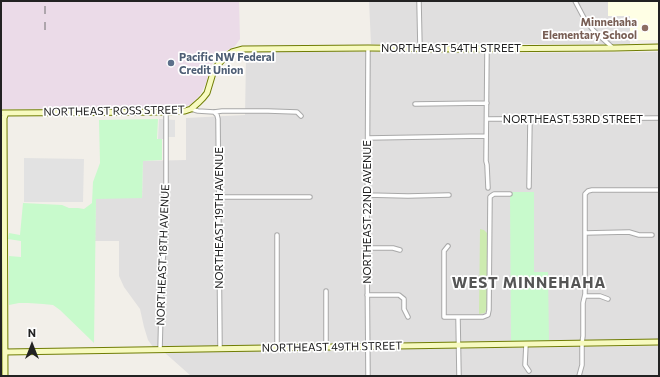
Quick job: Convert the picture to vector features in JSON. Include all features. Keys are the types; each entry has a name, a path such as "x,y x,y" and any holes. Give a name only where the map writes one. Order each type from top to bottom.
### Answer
{"street":[{"path":"419,1 420,48"},
{"path":"576,1 584,18 593,30 614,48"},
{"name":"NORTHEAST 54TH STREET","path":"243,49 659,47"},
{"name":"NORTHEAST 22ND AVENUE","path":"368,48 368,376"},
{"name":"NORTHEAST ROSS STREET","path":"3,113 178,112 191,109 203,98 213,73 219,63 232,52 243,49"},
{"path":"487,49 486,136 488,188"},
{"path":"416,104 487,103"},
{"path":"191,109 214,112 297,112 301,116"},
{"name":"NORTHEAST 18TH AVENUE","path":"160,350 162,269 166,233 166,112"},
{"name":"NORTHEAST 19TH AVENUE","path":"214,112 218,119 220,348"},
{"path":"3,113 5,376"},
{"name":"NORTHEAST 53RD STREET","path":"487,119 659,118"},
{"path":"529,187 530,119"},
{"path":"368,138 486,136"},
{"path":"579,376 582,365 583,302 585,296 585,196 587,192 592,190 659,190"},
{"path":"448,246 444,251 444,317 483,317 488,315 490,197 494,194 510,194"},
{"path":"367,195 449,195"},
{"path":"219,197 310,197"},
{"path":"585,233 630,232 638,235 652,235"},
{"path":"277,235 277,347"},
{"path":"367,248 393,248 400,250"},
{"path":"326,291 326,347"},
{"path":"367,295 401,296 404,299 404,309 408,317"},
{"path":"585,296 600,296 608,299"},
{"path":"458,318 459,376"},
{"name":"NORTHEAST 49TH STREET","path":"4,348 160,350 659,342"},
{"path":"526,344 525,365 529,372"}],"shaded area":[{"path":"1,1 239,1 240,39 235,46 222,53 211,65 206,83 200,95 192,104 181,108 1,109"},
{"path":"369,1 608,1 608,16 630,16 630,44 371,44"},
{"name":"Minnehaha Elementary School","path":"608,1 659,1 659,40 630,40 630,16 608,16"},
{"path":"254,51 493,53 659,52 659,340 153,347 148,340 140,309 124,287 119,276 119,241 95,241 96,198 142,198 143,161 186,160 186,118 245,115 246,59"},
{"path":"159,119 175,120 175,137 158,139"},
{"path":"24,158 84,159 83,202 24,202"},
{"path":"659,346 659,376 191,376 164,352"}],"green space":[{"path":"158,119 157,139 162,139 162,160 143,161 142,198 96,199 94,343 53,305 19,303 9,305 9,256 21,257 21,241 8,239 9,233 20,235 23,203 62,205 69,208 84,209 92,203 93,182 100,163 99,120"},
{"path":"510,192 534,192 534,272 548,272 549,342 511,343"},
{"path":"480,229 487,233 487,307 485,313 479,314"}],"railway":[{"path":"45,1 45,30"}],"place":[{"name":"Minnehaha Elementary School","path":"645,28"},
{"name":"Pacific NW Federal Credit Union","path":"171,63"}],"district":[{"name":"WEST MINNEHAHA","path":"529,283"}]}
